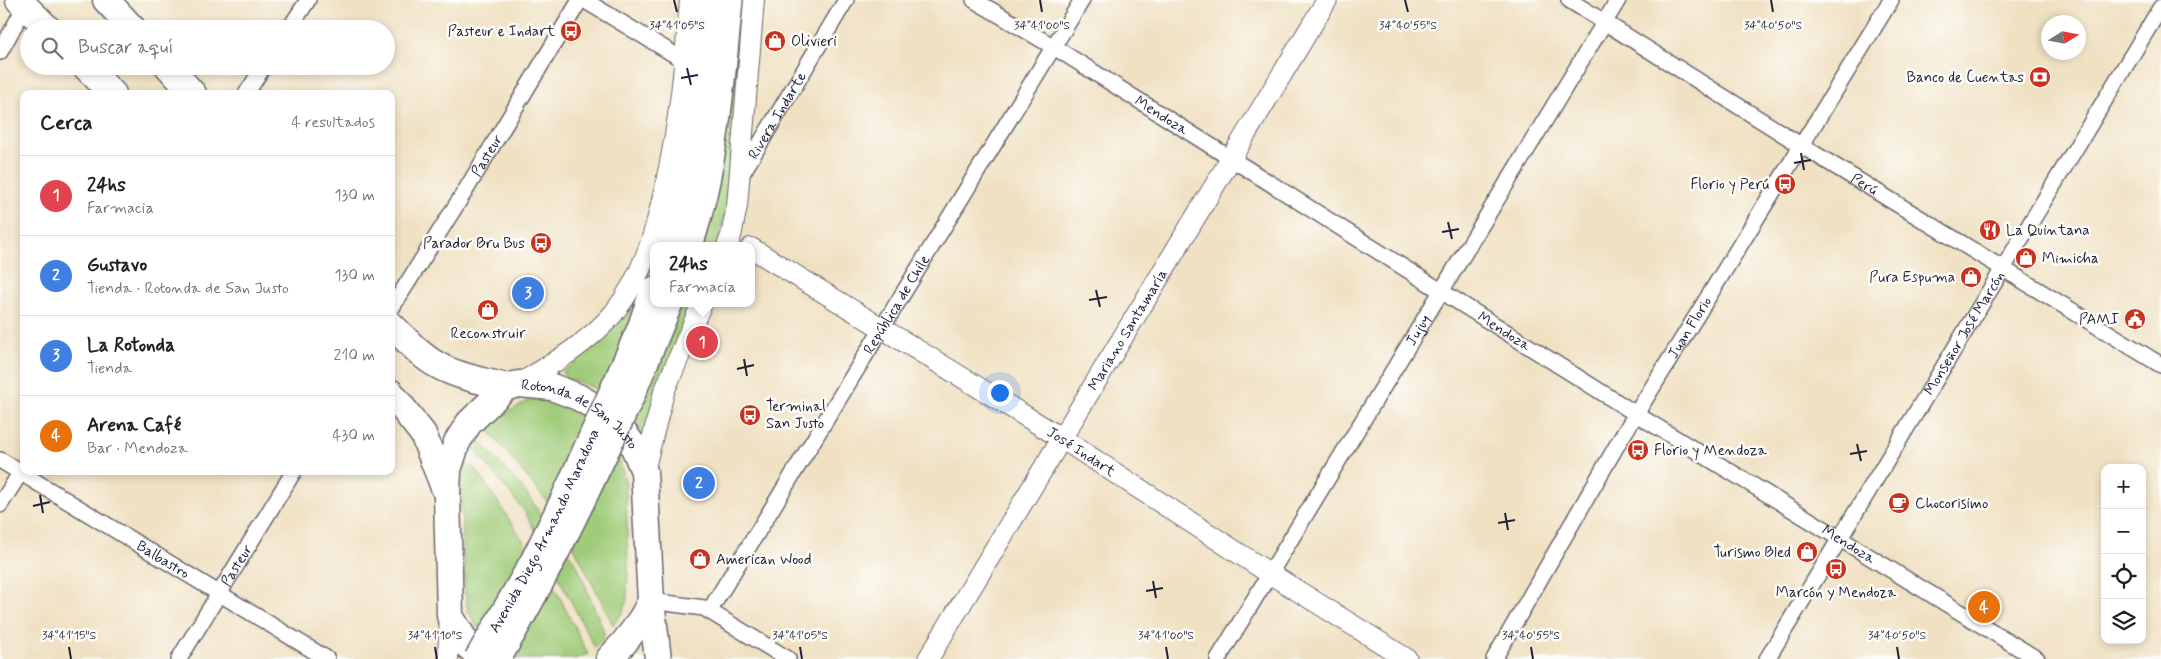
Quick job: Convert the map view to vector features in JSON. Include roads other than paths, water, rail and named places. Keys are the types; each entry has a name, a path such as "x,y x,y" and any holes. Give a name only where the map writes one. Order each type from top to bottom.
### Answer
{"highway":[{"path":"106,0 125,20"},
{"path":"25,2 40,20"},
{"path":"94,75 108,90"},
{"path":"176,75 189,90"},
{"path":"395,329 424,357 439,366 459,375 512,386"},
{"name":"Rotonda de San Justo","path":"450,616 448,470 458,442 469,423 512,386 552,388 578,397 597,408 620,427 633,445 644,471 651,601 658,659"},
{"path":"395,398 422,434 436,463 447,494"},
{"path":"609,659 626,641 644,616 651,601"},
{"path":"450,616 469,647 482,659"}],"main road":[{"path":"669,242 686,174 697,111 708,0"},
{"path":"691,242 706,186 717,128 730,0"},
{"name":"Avenida Diego Armando Maradona","path":"498,659 524,616 573,522 622,393 650,299"},
{"name":"Avenida Diego Armando Maradona","path":"477,659 533,561 563,500 668,307"}],"street":[{"path":"295,20 308,0"},
{"path":"582,0 685,61"},
{"name":"Pasteur","path":"395,303 582,0"},
{"path":"651,242 657,226 676,137 690,0"},
{"path":"735,242 754,0"},
{"name":"Rivera Indarte","path":"740,179 846,0"},
{"name":"Mendoza","path":"974,0 1054,47 1636,414 2037,659"},
{"name":"República de Chile","path":"710,610 1082,0"},
{"name":"Mariano Santamaría","path":"928,659 1327,0"},
{"name":"Perú","path":"1569,0 1802,146 2161,364"},
{"name":"Jujuy","path":"1218,659 1618,0"},
{"name":"Juan Florio","path":"1494,659 1636,414 1891,0"},
{"path":"0,52 25,2"},
{"name":"Monseñor José Marcón","path":"1767,659 2161,7"},
{"path":"249,90 258,75"},
{"path":"512,386 574,350 612,314 628,292 650,246"},
{"name":"José Indart","path":"755,251 1061,438 1269,574 1407,659"},
{"path":"644,471 664,392 700,307"},
{"name":"Balbastro","path":"0,460 20,469"},
{"path":"0,505 20,473"},
{"name":"Balbastro","path":"30,475 219,594 327,659"},
{"name":"Pasteur","path":"179,659 292,475"},
{"path":"651,601 697,606 710,610 788,659"},
{"path":"448,659 450,616"}],"place":[{"name":"Pasteur e Indart","path":"571,31"},
{"name":"Olivieri","path":"775,41"},
{"name":"Banco de Cuentas","path":"2040,77"},
{"name":"Florio y Perú","path":"1785,184"},
{"name":"La Quintana","path":"1990,230"},
{"name":"Parador Bru Bus","path":"541,243"},
{"name":"Mimicha","path":"2026,258"},
{"name":"Pura Espuma","path":"1971,277"},
{"name":"La Rotonda","path":"528,293"},
{"name":"Reconstruir","path":"488,310"},
{"name":"PAMI","path":"2135,319"},
{"name":"24hs","path":"702,342"},
{"name":"Terminal San Justo","path":"750,415"},
{"name":"Florio y Mendoza","path":"1638,450"},
{"name":"Gustavo","path":"699,483"},
{"name":"Chocorisimo","path":"1899,503"},
{"name":"Turismo Bled","path":"1807,552"},
{"name":"American Wood","path":"700,559"},
{"name":"Marcón y Mendoza","path":"1836,569"},
{"name":"Arena Café","path":"1984,607"}]}
